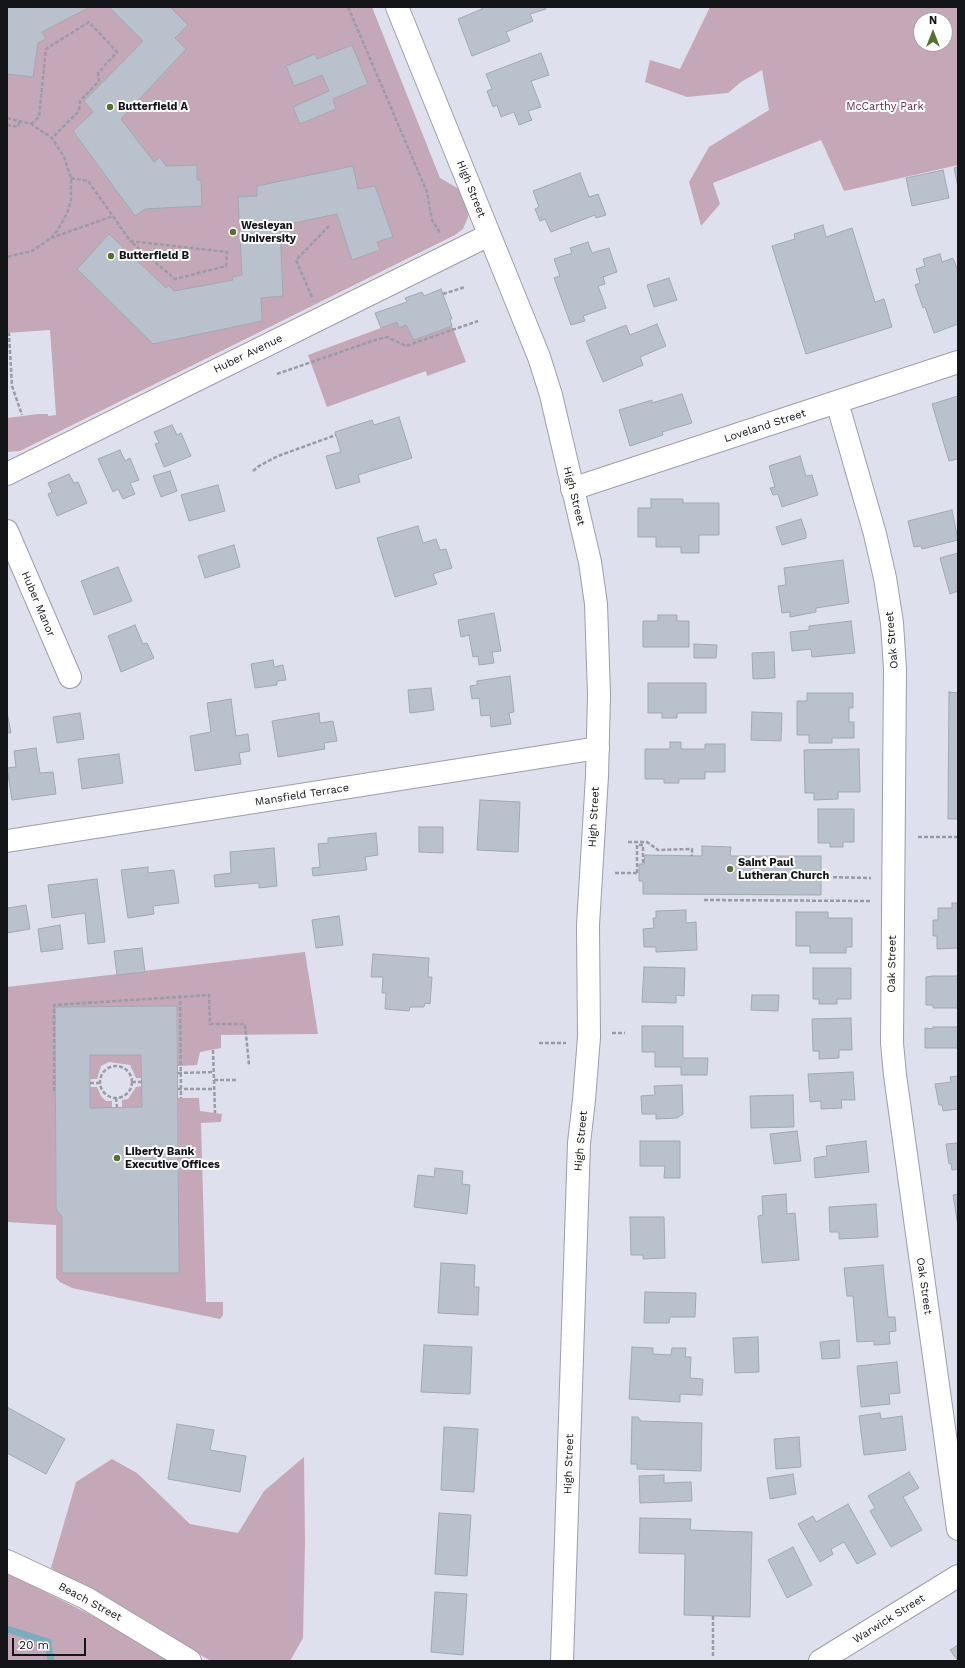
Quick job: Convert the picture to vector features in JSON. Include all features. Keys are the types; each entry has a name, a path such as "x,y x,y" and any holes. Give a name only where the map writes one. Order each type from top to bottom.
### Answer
{"street":[{"name":"High Street","path":"397,7 538,357 551,395 590,562 596,604 599,651 598,748 588,925 589,1037 579,1143 562,1661"},
{"name":"Huber Avenue","path":"7,474 489,235"},
{"name":"Loveland Street","path":"572,490 958,362"},
{"name":"Oak Street","path":"837,402 875,534 885,578 892,623 895,669 892,1043 895,1075 958,1529"},
{"name":"Huber Manor","path":"7,531 70,677"},
{"name":"Mansfield Terrace","path":"7,841 598,748"},
{"name":"Beach Street","path":"7,1561 86,1598 190,1661"},
{"name":"Warwick Street","path":"820,1661 958,1576"}],"path":[{"path":"348,7 427,192 432,220 443,235"},
{"path":"31,124 39,117 46,49 89,22 118,52 98,73 99,81 80,101 79,111 52,138"},
{"path":"7,118 31,124 52,138 64,156 71,178 71,200 68,211 58,230 51,238 32,251 7,257"},
{"path":"7,125 18,127 20,121"},
{"path":"71,178 88,181 130,241 175,279 226,266 227,252 130,241"},
{"path":"51,238 112,216"},
{"path":"322,318 296,260 329,226"},
{"path":"443,294 465,286"},
{"path":"277,374 378,339 387,337 406,346 478,321"},
{"path":"7,334 9,334 12,386 22,415"},
{"path":"253,471 258,466 278,456 336,435"},
{"path":"917,837 958,837"},
{"path":"628,842 647,842 658,850 692,850 692,856"},
{"path":"611,873 638,873 637,845 643,845 643,864"},
{"path":"821,877 871,878"},
{"path":"704,900 871,901"},
{"path":"54,1091 54,1005 209,995 210,1024 245,1024 249,1065"},
{"path":"180,996 179,1088 181,1098"},
{"path":"539,1043 560,1044"},
{"path":"213,1050 215,1113"},
{"path":"117,1066 127,1069 132,1078 132,1082 128,1093 116,1098 108,1096 104,1092 100,1083 103,1072 107,1068 117,1066"},
{"path":"179,1072 214,1072"},
{"path":"214,1080 236,1080"},
{"path":"132,1082 142,1082"},
{"path":"90,1083 100,1083"},
{"path":"179,1088 214,1088"},
{"path":"116,1098 116,1107"},
{"path":"713,1616 713,1658"}],"green space":[{"name":"Wesleyan University","path":"7,7 372,7 440,178 459,189 468,208 468,217 463,229 455,235 20,451 7,452 7,418 38,414 48,414 48,416 56,415 50,330 7,333"},
{"name":"McCarthy Park","path":"710,7 958,7 958,165 844,191 821,140 713,183 720,204 701,226 689,182 709,147 769,110 762,70 741,82 728,93 687,97 645,82 650,60 680,69"},
{"path":"397,322 406,325 414,340 452,326 466,362 427,376 426,371 327,407 308,355"},
{"path":"305,952 318,1034 221,1035 221,1048 200,1052 197,1065 178,1066 177,1006 55,1008 56,1209 62,1216 62,1273 179,1273 178,1098 199,1098 200,1111 222,1114 221,1122 201,1123 206,1302 223,1302 223,1315 220,1319 72,1288 60,1282 56,1278 56,1225 7,1222 7,987"},
{"path":"90,1055 141,1055 142,1078 136,1078 130,1065 109,1062 101,1066 97,1079 90,1079"},
{"path":"142,1086 142,1107 122,1107 122,1100 128,1099 136,1087"},
{"path":"90,1087 97,1087 101,1096 106,1101 112,1101 112,1108 90,1108"},
{"path":"304,1457 305,1543 303,1638 290,1661 211,1661 51,1568 76,1482 112,1459 137,1473 190,1524 238,1533 264,1491"},
{"path":"7,1573 99,1619 169,1661 7,1661"}],"building":[{"path":"90,7 42,32 46,39 38,43 33,77 7,74 7,8"},
{"name":"Butterfield A","path":"109,7 170,7 188,25 175,38 186,49 121,119 154,162 160,157 166,166 197,165 197,180 201,180 202,206 145,209 135,216 73,131 93,112 84,101 143,41"},
{"path":"481,7 545,7 546,9 530,14 533,21 506,32 510,41 472,56 458,19 482,9"},
{"path":"352,45 368,84 333,99 336,109 300,124 293,107 329,91 322,75 294,86 286,66 315,54 317,59"},
{"path":"541,53 549,75 531,81 541,107 528,111 532,120 519,125 514,112 501,117 497,105 493,107 487,91 492,89 486,74"},
{"name":"Butterfield B","path":"353,166 358,189 375,186 393,237 377,242 380,250 352,260 337,214 280,226 283,296 261,298 262,321 153,344 77,269 109,234 166,288 168,285 174,291 233,280 232,277 242,275 238,197 257,196 257,186"},
{"path":"958,167 958,187 954,168"},
{"path":"943,170 949,198 912,206 906,178"},
{"path":"580,173 589,197 598,194 606,215 596,218 595,215 551,232 545,219 540,221 535,209 539,207 533,191"},
{"path":"823,225 826,237 852,228 875,302 884,299 892,327 806,354 772,246 795,239 794,234"},
{"path":"588,242 592,253 609,248 617,272 603,277 605,284 598,286 606,308 583,316 585,321 571,325 554,278 560,276 554,259 572,253 570,248"},
{"path":"940,254 942,262 953,258 958,271 958,324 934,333 925,307 923,308 915,285 920,283 916,269 925,266 923,259"},
{"path":"669,278 677,300 654,307 647,285"},
{"path":"441,289 452,319 450,319 452,326 414,340 406,325 399,328 397,322 381,328 375,313 407,302 405,298 422,292 424,296"},
{"path":"657,324 666,346 640,357 643,365 603,382 586,341 626,325 630,335"},
{"path":"682,394 692,423 662,432 663,435 630,446 619,410 652,400 652,403"},
{"path":"958,396 958,461 957,459 949,461 932,404"},
{"path":"399,417 412,458 358,475 360,482 336,489 326,456 341,452 335,432 372,420 374,425"},
{"path":"172,425 177,435 181,433 191,456 164,467 155,444 159,443 154,432"},
{"path":"120,450 125,461 130,458 139,480 130,483 135,494 123,499 118,489 113,492 98,459"},
{"path":"800,456 806,476 812,475 818,495 782,507 778,494 773,495 770,488 775,487 769,466"},
{"path":"170,471 177,491 161,497 153,476"},
{"path":"69,474 74,483 78,482 87,503 57,516 48,494 52,492 48,483"},
{"path":"218,485 225,511 189,521 181,495"},
{"path":"651,499 683,499 683,503 719,503 719,535 699,535 699,553 681,553 681,547 656,547 656,537 638,537 638,508 651,508"},
{"path":"952,510 958,540 922,549 921,546 914,547 908,521"},
{"path":"801,519 806,533 806,538 782,545 776,527"},
{"path":"418,526 423,543 436,539 440,550 446,549 452,568 433,574 437,584 395,597 377,538"},
{"path":"234,545 240,567 205,578 198,556"},
{"path":"958,553 958,591 950,594 940,558"},
{"path":"843,560 849,603 816,608 816,612 790,617 790,612 782,613 778,586 786,585 784,568"},
{"path":"118,567 132,601 94,615 81,581"},
{"path":"494,613 501,651 492,652 494,663 479,665 478,656 473,657 469,635 461,637 458,620"},
{"path":"658,615 677,615 677,621 689,621 689,647 643,647 643,621 658,621"},
{"path":"851,621 855,653 812,657 811,649 792,651 790,632 809,630 809,626"},
{"path":"135,625 143,644 147,643 154,658 121,672 108,636"},
{"path":"694,644 717,645 716,658 694,658"},
{"path":"774,652 775,678 753,679 752,653"},
{"path":"273,660 274,667 283,665 286,680 277,681 277,685 255,688 251,664"},
{"path":"510,676 514,712 509,713 511,724 491,727 490,715 481,716 479,698 472,699 470,686 477,685 477,681"},
{"path":"648,683 706,683 706,713 677,713 677,718 662,718 662,713 648,713"},
{"path":"431,688 434,710 410,713 408,690"},
{"path":"949,692 958,693 958,819 948,819"},
{"path":"807,693 853,693 853,708 849,708 849,722 854,722 854,738 832,738 832,743 809,743 809,735 797,735 797,701 807,701"},
{"path":"231,699 236,736 248,734 250,751 239,753 241,764 195,771 190,736 211,732 207,703"},
{"path":"7,712 11,733 7,733"},
{"path":"752,712 782,713 781,741 751,740"},
{"path":"80,713 84,739 57,743 53,717"},
{"path":"319,713 320,723 333,721 337,741 324,743 325,749 278,757 272,721"},
{"path":"670,742 681,742 681,749 705,749 705,744 725,744 725,772 705,772 705,779 679,779 679,783 664,783 664,779 645,779 645,749 670,749"},
{"path":"36,748 40,773 53,772 56,794 12,800 7,768 16,767 14,751"},
{"path":"859,749 860,792 838,792 838,799 814,800 814,793 805,793 804,750"},
{"path":"119,754 123,783 82,789 78,759"},
{"path":"480,800 520,802 518,852 477,850"},
{"path":"818,809 854,809 854,842 843,842 843,847 830,847 830,843 818,843"},
{"path":"419,827 443,827 443,853 419,852"},
{"path":"376,833 378,855 365,857 367,870 313,876 312,868 320,867 318,844 328,843 328,838"},
{"name":"Saint Paul Lutheran Church","path":"702,846 731,847 730,856 821,856 821,895 643,894 643,881 639,881 639,864 644,864 645,855 702,856"},
{"path":"274,848 277,886 259,888 259,883 215,887 214,875 231,873 230,852"},
{"path":"148,867 148,873 174,870 179,903 153,906 154,914 128,918 121,870"},
{"path":"97,879 105,942 88,944 85,913 52,918 48,885"},
{"path":"952,903 958,903 958,948 937,949 937,936 933,936 933,920 938,920 938,908 952,908"},
{"path":"7,905 8,908 26,905 30,929 7,933"},
{"path":"686,910 686,923 696,922 697,950 656,952 656,947 644,947 643,929 654,928 653,918 656,918 656,911"},
{"path":"796,912 828,912 828,918 852,918 852,947 846,947 846,953 810,953 810,946 796,946"},
{"path":"339,916 343,945 316,948 312,920"},
{"path":"60,925 63,949 41,952 38,929"},
{"path":"142,948 145,972 117,975 114,951"},
{"path":"373,954 429,958 428,977 432,977 430,1004 425,1003 424,1007 410,1007 409,1011 385,1009 386,993 382,993 383,977 371,977"},
{"path":"644,967 685,968 684,996 676,995 676,1003 642,1002"},
{"path":"813,968 851,968 851,999 837,999 837,1004 819,1004 819,999 813,999"},
{"path":"958,976 958,1008 933,1008 933,1005 926,1005 926,977"},
{"path":"752,995 779,995 778,1011 751,1010"},
{"name":"Liberty Bank Executive Offices","path":"177,1006 179,1273 62,1273 62,1216 56,1209 55,1007","holes":["90,1055 141,1055 142,1107 90,1108"]},
{"path":"851,1018 852,1050 839,1050 839,1058 819,1059 819,1051 813,1051 812,1019"},
{"path":"642,1026 683,1026 683,1058 708,1058 707,1075 681,1075 681,1067 655,1067 655,1052 642,1052"},
{"path":"933,1027 958,1027 958,1048 925,1048 925,1028 933,1029"},
{"path":"853,1072 855,1100 841,1100 842,1108 821,1109 821,1101 810,1102 808,1074"},
{"path":"958,1076 958,1109 943,1111 942,1105 939,1105 935,1084 951,1082 950,1077"},
{"path":"682,1085 683,1114 677,1118 656,1119 656,1114 642,1114 641,1096 655,1095 654,1086"},
{"path":"793,1095 794,1127 751,1128 750,1096"},
{"path":"797,1131 801,1161 774,1164 770,1134"},
{"path":"640,1141 680,1141 680,1178 664,1178 665,1166 640,1166"},
{"path":"866,1141 869,1172 815,1178 814,1158 827,1156 826,1146"},
{"path":"958,1143 958,1169 952,1170 951,1163 949,1164 946,1144"},
{"path":"435,1168 463,1171 462,1184 470,1185 467,1214 414,1207 418,1175 434,1177"},
{"path":"786,1194 787,1214 795,1213 799,1260 762,1263 758,1216 763,1215 762,1196"},
{"path":"958,1194 958,1226 953,1195"},
{"path":"876,1204 878,1237 839,1239 839,1232 830,1232 829,1207"},
{"path":"630,1217 664,1217 665,1258 643,1259 643,1255 631,1255"},
{"path":"441,1263 475,1265 474,1287 479,1287 478,1315 438,1313"},
{"path":"883,1265 888,1317 895,1317 896,1331 889,1332 890,1344 874,1345 874,1341 857,1342 853,1296 847,1296 844,1268"},
{"path":"645,1292 696,1293 695,1317 670,1317 669,1323 644,1323"},
{"path":"758,1337 759,1372 735,1373 733,1338"},
{"path":"839,1340 840,1358 822,1359 820,1342"},
{"path":"424,1345 472,1347 470,1394 421,1392"},
{"path":"632,1347 653,1348 653,1354 671,1355 672,1348 686,1348 685,1357 691,1357 690,1378 703,1379 702,1395 680,1394 680,1402 629,1399"},
{"path":"897,1362 900,1393 889,1394 890,1404 861,1407 857,1366"},
{"path":"7,1407 65,1439 46,1474 7,1453"},
{"path":"880,1413 881,1419 902,1416 906,1450 864,1455 859,1416"},
{"path":"632,1417 638,1417 641,1421 702,1423 701,1471 637,1469 637,1464 631,1464"},
{"path":"177,1424 214,1430 210,1450 246,1456 240,1492 168,1479"},
{"path":"444,1427 478,1429 474,1492 441,1490"},
{"path":"799,1437 801,1467 776,1469 774,1439"},
{"path":"909,1472 919,1488 903,1497 922,1530 891,1547 870,1511 875,1508 868,1496"},
{"path":"793,1474 796,1494 770,1499 767,1478"},
{"path":"664,1475 664,1483 691,1482 692,1501 640,1503 639,1476"},
{"path":"848,1504 876,1554 857,1564 844,1542 831,1549 833,1554 820,1562 798,1524 813,1516 816,1522"},
{"path":"439,1513 471,1515 467,1576 435,1574"},
{"path":"640,1518 691,1519 690,1530 752,1532 750,1617 684,1615 685,1554 639,1553"},
{"path":"793,1547 812,1585 787,1598 768,1560"},
{"path":"435,1592 467,1594 463,1655 431,1652"},
{"path":"958,1645 958,1661 950,1650"}],"waterway":[{"path":"7,1629 48,1642 51,1661"}],"place":[{"name":"Butterfield A","path":"110,107"},
{"name":"Wesleyan University","path":"233,232"},
{"name":"Butterfield B","path":"111,256"},
{"name":"Saint Paul Lutheran Church","path":"730,869"},
{"name":"Liberty Bank Executive Offices","path":"117,1158"}]}
